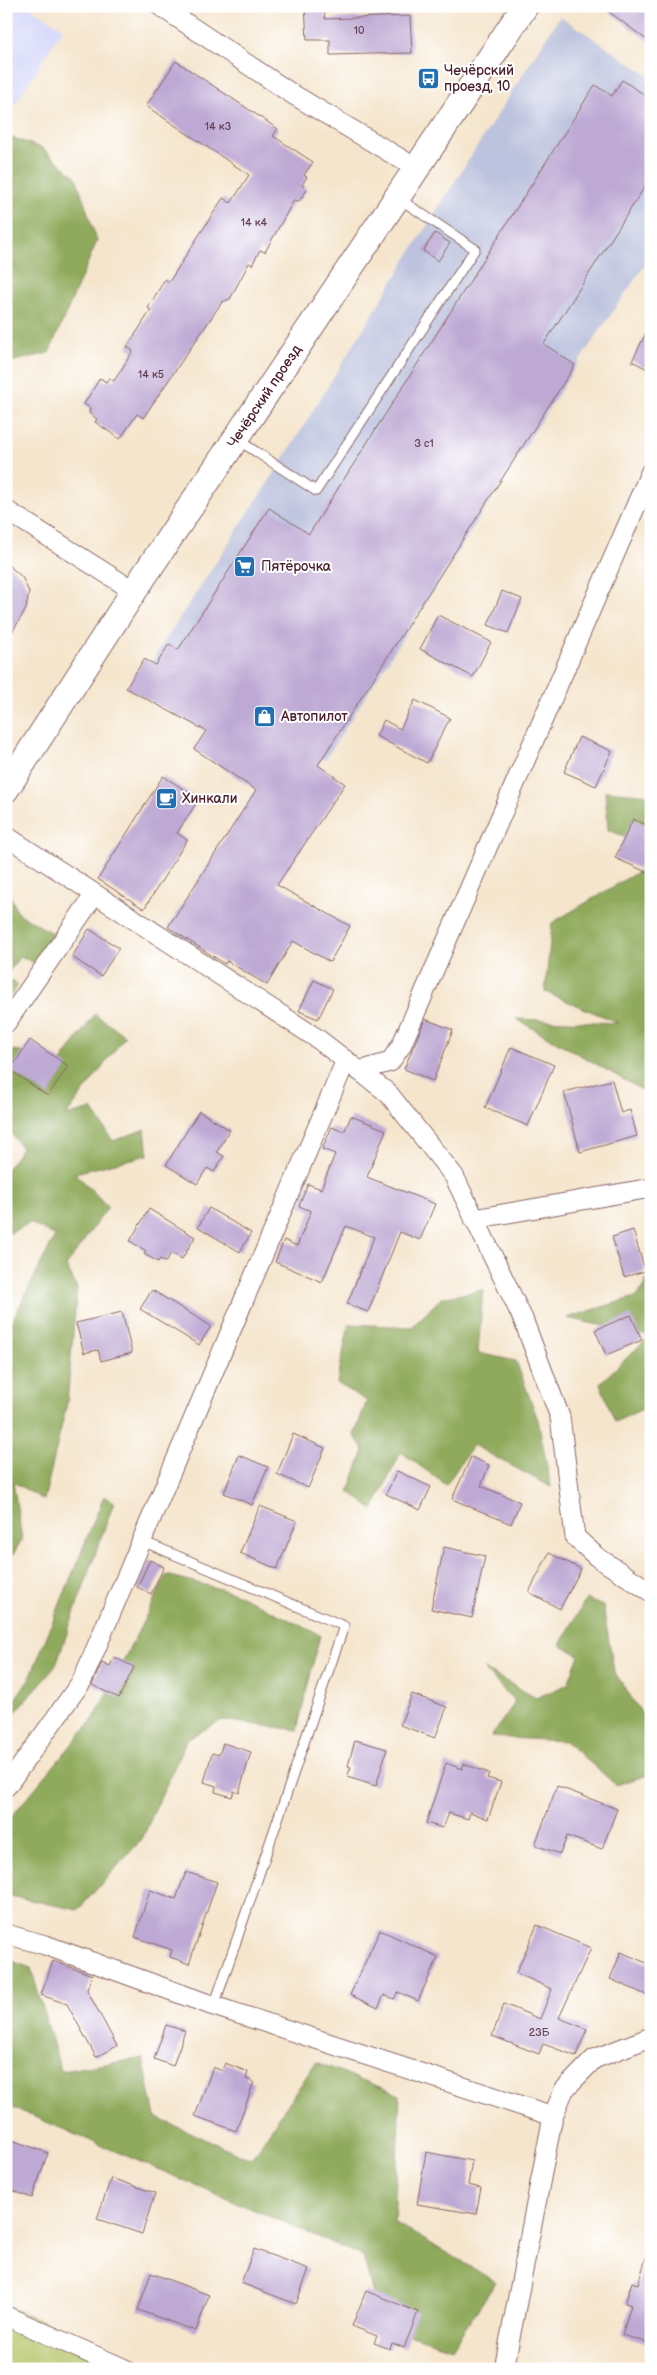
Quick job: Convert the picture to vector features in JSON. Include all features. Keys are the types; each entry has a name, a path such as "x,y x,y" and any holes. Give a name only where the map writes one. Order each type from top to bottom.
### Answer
{"main road":[{"name":"Чечёрский проезд","path":"6,789 134,590 524,6"}],"street":[{"path":"160,6 289,92 416,168"},
{"path":"353,1066 390,1062 401,1046 651,471"},
{"path":"6,510 134,590"},
{"path":"6,836 318,1039 388,1093 454,1176 523,1320 560,1417 576,1537 597,1557 651,1592"},
{"path":"6,1024 95,894"},
{"path":"6,1787 82,1681 142,1541 353,1066"},
{"path":"474,1219 651,1188"},
{"path":"6,1934 45,1945 214,2006 553,2116"},
{"path":"504,2369 553,2116 564,2090 594,2059 651,2037"},
{"path":"6,2316 125,2369"}],"lane":[{"path":"236,438 316,491 475,249 396,198"},
{"path":"142,1541 344,1626 214,2006"}],"shaded area":[{"path":"6,6 28,6 63,28 6,119"},
{"path":"560,16 651,77 651,256 580,360 325,760 149,665 279,466 431,219"}],"green space":[{"path":"7,136 42,148 76,177 97,241 49,353 6,363"},
{"path":"605,791 651,795 651,846 608,830"},
{"path":"651,864 651,1095 516,1019 619,1023 545,992 552,923"},
{"path":"6,887 18,913 52,933 37,964 20,956 6,976"},
{"path":"6,977 18,985 6,1002"},
{"path":"95,1014 125,1036 66,1116 92,1109 113,1141 145,1129 148,1155 75,1173 108,1207 66,1266 77,1288 67,1403 44,1500 13,1482 22,1539 6,1567 6,1317 12,1321 55,1236 30,1223 6,1235 6,1170 22,1148 6,1127 6,1060 14,1050 59,1064"},
{"path":"651,1272 651,1405 615,1422 600,1383 650,1336 567,1318 638,1296"},
{"path":"483,1290 478,1353 516,1361 538,1420 551,1487 473,1445 446,1485 401,1452 373,1510 349,1491 364,1450 354,1435 367,1401 337,1383 349,1324 412,1327 441,1298"},
{"path":"104,1496 114,1502 55,1667 6,1723 6,1711 29,1680"},
{"path":"167,1575 235,1593 320,1635 297,1730 222,1720 187,1739 142,1839 78,1910 6,1895 6,1823 94,1718"},
{"path":"586,1599 603,1606 614,1671 651,1728 651,1774 616,1785 565,1741 491,1737 515,1702 484,1669 536,1698 568,1684 579,1655 560,1645"},
{"path":"6,1959 31,1968 61,2071 143,2058 155,2117 251,2159 316,2062 400,2095 394,2222 496,2282 452,2348 381,2325 363,2256 6,2105"},
{"path":"6,2306 160,2369 6,2369"}],"building":[{"path":"305,6 324,6 325,19 410,16 412,53 330,55 330,40 307,40"},
{"path":"601,6 651,6 651,43"},
{"path":"176,61 278,129 273,136 313,162 304,175 307,177 302,185 307,190 299,201 294,200 265,252 260,250 252,265 249,263 230,299 222,302 143,418 137,414 120,439 95,422 97,419 89,413 90,408 84,404 100,378 106,382 109,378 114,381 133,351 127,347 151,310 148,308 165,279 169,282 223,198 231,203 249,175 146,106"},
{"path":"622,80 651,99 651,177 544,344 575,365 318,765 345,784 277,885 350,926 330,962 293,941 267,985 227,961 225,964 168,927 256,790 194,749 206,731 126,688 144,659 156,665 169,644 178,650 269,508 309,534 595,85 612,96"},
{"path":"435,233 450,243 438,261 423,251"},
{"path":"651,323 651,371 632,361"},
{"path":"6,563 22,577 29,592 26,609 6,642"},
{"path":"502,591 522,599 508,633 488,625"},
{"path":"438,615 491,642 473,677 420,649"},
{"path":"415,700 450,718 427,763 376,736 384,720 400,729"},
{"path":"579,737 612,751 596,786 564,772"},
{"path":"163,776 199,799 177,833 187,840 144,909 98,879"},
{"path":"633,819 651,827 651,874 615,858"},
{"path":"89,929 119,948 101,976 72,957"},
{"path":"314,980 333,989 318,1019 299,1011"},
{"path":"425,1019 453,1030 433,1081 404,1069"},
{"path":"30,1040 68,1066 48,1096 10,1070"},
{"path":"511,1047 554,1065 528,1126 485,1108"},
{"path":"612,1080 621,1113 630,1110 637,1136 580,1152 564,1092"},
{"path":"199,1111 230,1130 217,1152 224,1156 214,1172 207,1168 197,1184 166,1165"},
{"path":"351,1116 386,1130 367,1177 435,1204 420,1240 400,1232 368,1312 347,1304 374,1237 346,1226 322,1282 275,1262 284,1240 297,1246 311,1211 299,1206 308,1184 321,1189 335,1154 322,1149 332,1127 344,1132"},
{"path":"209,1208 251,1233 240,1252 198,1227"},
{"path":"149,1209 195,1237 182,1259 171,1253 166,1262 160,1259 158,1262 144,1254 146,1251 130,1241"},
{"path":"633,1230 645,1271 624,1277 612,1237"},
{"path":"152,1290 211,1326 199,1345 140,1309"},
{"path":"122,1312 132,1353 101,1361 98,1350 84,1353 76,1323"},
{"path":"631,1315 642,1340 606,1355 595,1330"},
{"path":"293,1434 325,1448 308,1488 277,1474"},
{"path":"239,1455 268,1467 252,1505 224,1493"},
{"path":"471,1457 489,1465 481,1486 520,1502 511,1524 452,1499"},
{"path":"397,1471 431,1487 420,1510 386,1494"},
{"path":"260,1506 297,1521 277,1569 240,1553"},
{"path":"444,1547 485,1556 472,1618 431,1609"},
{"path":"549,1553 581,1569 560,1609 529,1592"},
{"path":"150,1560 164,1567 151,1594 137,1587"},
{"path":"114,1657 134,1667 119,1698 92,1685 102,1662 110,1666"},
{"path":"412,1694 447,1707 435,1738 400,1725"},
{"path":"355,1740 387,1749 376,1786 347,1777 351,1767 348,1766"},
{"path":"223,1743 251,1752 239,1793 234,1791 232,1797 215,1792 216,1786 204,1782 212,1753 219,1755"},
{"path":"446,1763 462,1769 464,1764 489,1773 487,1778 501,1782 488,1819 470,1812 468,1819 449,1813 443,1828 426,1823"},
{"path":"557,1786 617,1809 602,1849 567,1836 560,1854 535,1845"},
{"path":"186,1872 217,1882 189,1964 170,1957 172,1950 135,1937 150,1890 176,1899"},
{"path":"537,1925 591,1948 559,2018 587,2029 576,2056 543,2044 539,2054 492,2036 504,2004 540,2019 552,1989 516,1973"},
{"path":"380,1930 438,1957 418,2001 398,1992 394,1999 384,1995 378,2008 350,1995"},
{"path":"621,1952 651,1965 651,1997 610,1979"},
{"path":"53,1961 92,1975 87,1990 117,2046 96,2057 67,2004 41,1995"},
{"path":"166,2025 185,2031 173,2066 154,2059"},
{"path":"225,2063 248,2072 246,2079 254,2082 236,2131 195,2116 213,2067 222,2071"},
{"path":"6,2138 48,2153 32,2198 6,2188"},
{"path":"426,2152 472,2161 468,2185 481,2188 476,2214 417,2204"},
{"path":"111,2178 155,2193 142,2234 97,2219"},
{"path":"254,2249 309,2269 296,2304 241,2283"},
{"path":"647,2255 651,2256 651,2344 622,2335 631,2305 625,2303 632,2282 638,2284"},
{"path":"151,2273 209,2295 196,2331 138,2310"},
{"path":"366,2291 418,2312 404,2348 392,2343 390,2349 374,2343 377,2336 352,2326"}],"place":[{"name":"Чечёрский проезд, 10","path":"428,78"},
{"name":"Пятёрочка","path":"245,566"},
{"name":"Автопилот","path":"265,716"},
{"name":"Хинкали","path":"166,798"}]}
